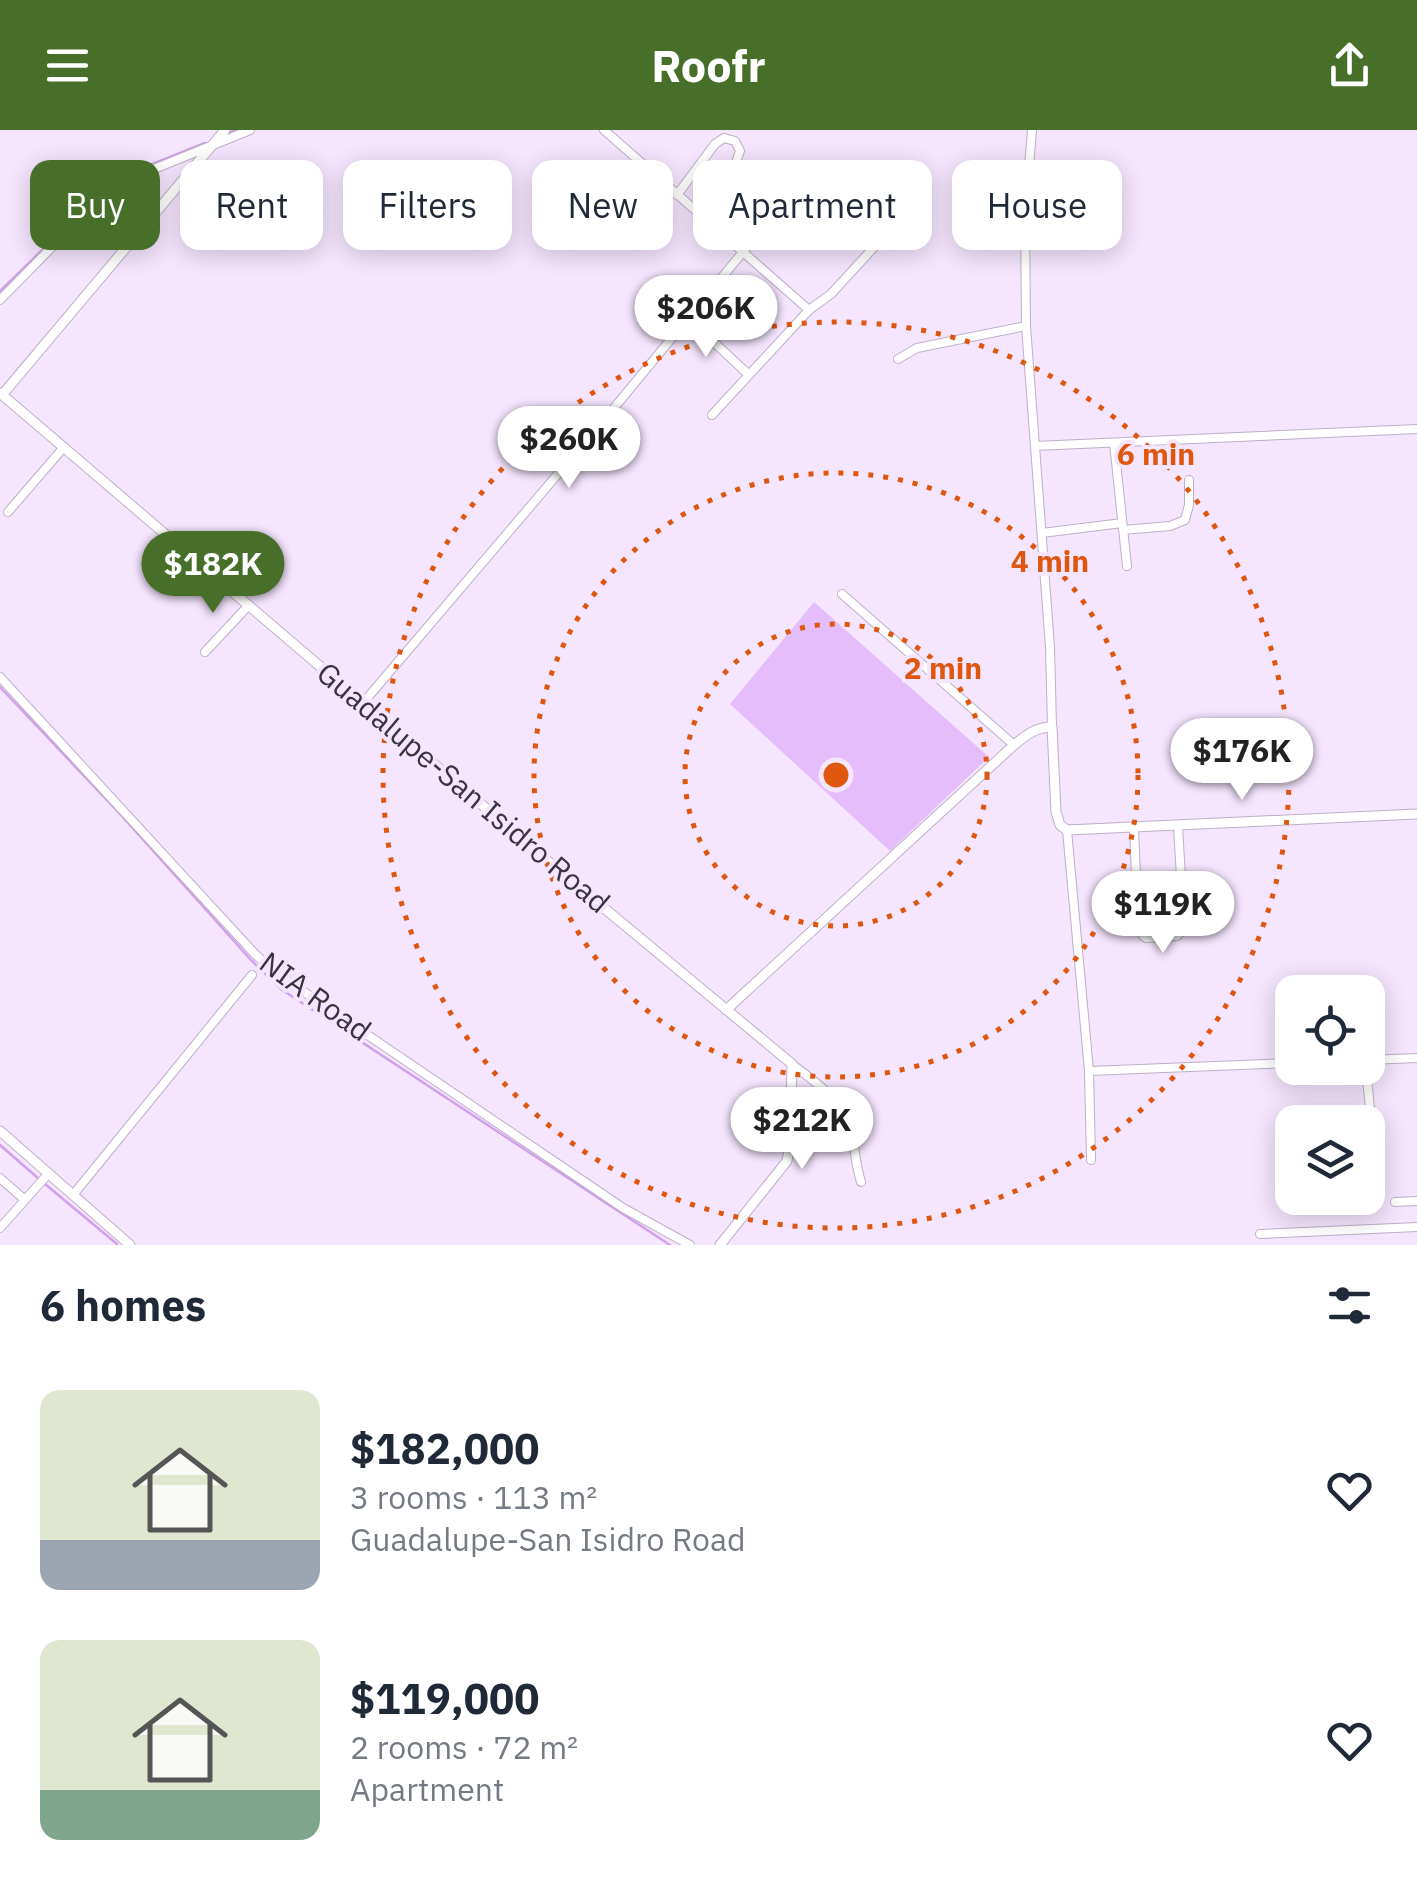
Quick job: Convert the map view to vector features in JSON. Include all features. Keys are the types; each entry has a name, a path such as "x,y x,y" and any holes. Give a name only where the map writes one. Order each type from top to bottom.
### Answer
{"street":[{"path":"208,130 215,142"},
{"path":"1,395 226,130"},
{"path":"0,300 50,248 146,174 250,130"},
{"path":"604,130 693,209"},
{"path":"1032,130 1025,215 1026,326 1050,648 1056,812 1060,824 1067,830 1417,814"},
{"path":"703,160 724,138 735,141 740,151 737,160"},
{"path":"676,195 693,173"},
{"path":"363,703 790,195 799,191 808,194 876,245 831,294 809,310 712,416"},
{"path":"741,250 809,310"},
{"path":"688,318 749,375"},
{"path":"898,358 917,348 1026,326"},
{"name":"Guadalupe-San Isidro Road","path":"1,395 792,1064"},
{"path":"1035,446 1417,429"},
{"path":"1114,443 1127,566"},
{"path":"8,512 64,447"},
{"path":"1042,533 1170,526 1185,520 1190,505 1190,480"},
{"path":"842,594 1014,745"},
{"path":"205,652 248,605"},
{"name":"NIA Road","path":"0,677 276,973 623,1208 690,1245"},
{"path":"726,1010 1014,745 1034,730 1052,727"},
{"path":"1134,828 1138,924 1146,938 1178,936 1184,929 1178,826"},
{"path":"1067,830 1089,1071 1091,1160"},
{"path":"73,1196 252,975"},
{"path":"1385,1059 1417,1058"},
{"path":"792,1064 842,1109 852,1132 860,1182"},
{"path":"720,1245 787,1160 792,1064"},
{"path":"1089,1071 1275,1064"},
{"path":"0,1131 125,1243"},
{"path":"0,1228 48,1174"},
{"path":"0,1178 25,1200"},
{"path":"1395,1202 1417,1201"},
{"path":"1260,1234 1417,1226"}],"shaded area":[{"path":"814,602 989,757 890,851 730,704"}],"waterway":[{"path":"231,132 236,130"},
{"path":"0,291 68,225 150,165 205,143"},
{"path":"0,687 281,989 670,1245"},
{"path":"0,1145 39,1179"},
{"path":"45,1184 117,1244"}]}
